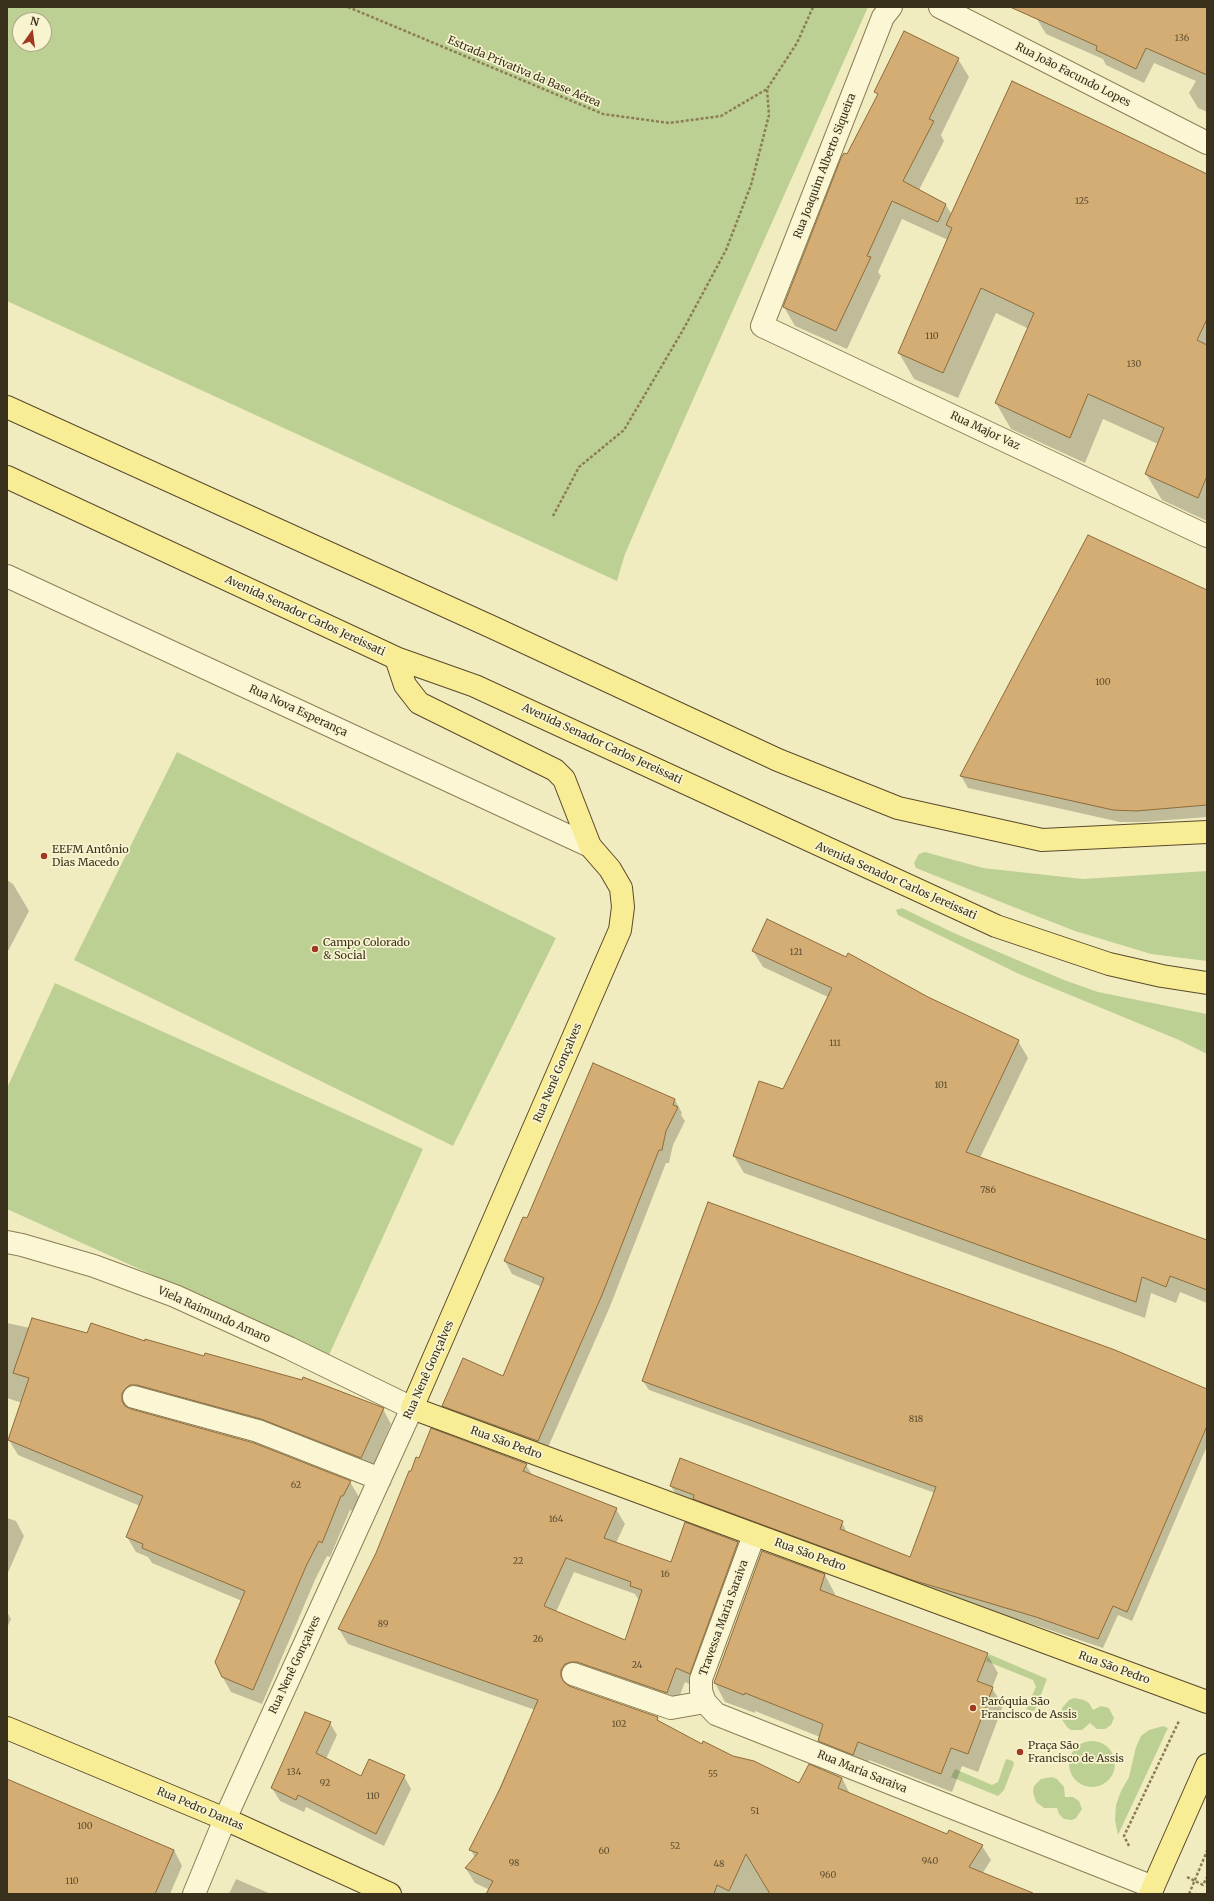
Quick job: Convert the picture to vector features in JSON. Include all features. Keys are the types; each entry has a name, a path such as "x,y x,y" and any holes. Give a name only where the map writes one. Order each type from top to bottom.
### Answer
{"main road":[{"path":"7,407 487,625 778,760 898,808 1042,840 1207,832"},
{"name":"Avenida Senador Carlos Jereissati","path":"7,477 396,658 475,686 852,861 996,926 1109,964 1147,973 1207,983"},
{"name":"Rua Nenê Gonçalves","path":"396,658 405,684 419,703 555,770 564,779 590,846 610,869 621,888 623,907 620,930 412,1408"},
{"name":"Rua São Pedro","path":"412,1408 1207,1702"},
{"name":"Rua Pedro Dantas","path":"7,1728 225,1819 390,1894"},
{"path":"1151,1891 1207,1765"}],"street":[{"name":"Rua Joaquim Alberto Siqueira","path":"762,326 884,17 891,7"},
{"name":"Rua João Facundo Lopes","path":"940,7 1207,143"},
{"name":"Rua Major Vaz","path":"762,326 1207,536"},
{"name":"Rua Nova Esperança","path":"7,576 590,846"},
{"name":"Viela Raimundo Amaro","path":"7,1242 94,1266 175,1296 288,1348 412,1408"},
{"path":"134,1397 258,1431 380,1479"},
{"name":"Rua Nenê Gonçalves","path":"194,1894 225,1819 412,1408"},
{"name":"Travessa Maria Saraiva","path":"705,1702 701,1691 701,1679 754,1535"},
{"path":"573,1674 672,1708 705,1702"},
{"name":"Rua Maria Saraiva","path":"705,1702 716,1714 1151,1891"}],"path":[{"name":"Estrada Privativa da Base Aérea","path":"348,7 603,114 669,123 721,116 767,89 797,43 813,7"},
{"path":"553,516 579,467 624,430 683,330 726,250 751,186 769,115 767,89"},
{"path":"1131,1852 1124,1836 1179,1720"},
{"path":"1189,1894 1207,1851"},
{"path":"1194,1881 1203,1885 1207,1876"}],"green space":[{"path":"7,7 868,7 651,494 625,554 617,581 7,301"},
{"name":"Campo Colorado & Social","path":"177,752 556,938 453,1146 74,960"},
{"path":"925,852 983,868 1083,879 1207,871 1207,961 1151,954 1075,931 916,868 914,863 919,854"},
{"path":"902,908 954,933 1064,980 1098,992 1207,1014 1207,1054 1179,1040 1019,974 898,915 896,910"},
{"path":"55,983 423,1149 329,1355 7,1209 7,1088"},
{"path":"989,1654 1047,1679 1035,1710 1032,1711 1026,1709 1036,1687 1033,1680 986,1661"},
{"path":"1074,1698 1084,1700 1089,1703 1093,1710 1101,1706 1109,1708 1114,1718 1111,1725 1105,1729 1097,1729 1090,1723 1082,1730 1071,1730 1061,1718 1062,1708 1069,1700"},
{"path":"1163,1726 1168,1728 1118,1835 1115,1820 1116,1805 1121,1791 1129,1777 1136,1747 1141,1736 1149,1730"},
{"path":"1087,1741 1097,1741 1105,1745 1111,1751 1115,1759 1115,1769 1111,1777 1105,1783 1097,1787 1087,1787 1079,1783 1073,1777 1069,1769 1069,1759 1073,1751 1079,1745"},
{"path":"1006,1759 1013,1761 1014,1764 1004,1790 998,1796 951,1777 955,1769 992,1785 998,1782"},
{"path":"1052,1777 1057,1779 1064,1787 1065,1797 1073,1797 1079,1801 1082,1809 1076,1818 1072,1820 1064,1819 1059,1814 1057,1808 1044,1808 1036,1802 1033,1792 1034,1786 1041,1779"}],"building":[{"path":"1010,7 1207,7 1207,75 1146,48 1136,69 1096,50 1097,46"},
{"path":"904,31 959,58 929,119 934,121 903,181 946,204 938,222 892,201 867,256 871,257 836,331 783,307 841,158 844,153 847,154 878,94 874,92"},
{"path":"1012,81 1207,174 1207,319 1197,340 1207,345 1207,476 1198,498 1145,474 1164,428 1088,394 1070,438 995,403 1034,313 981,288 943,373 898,353 952,228 946,225"},
{"path":"1088,535 1207,590 1207,805 1136,811 1113,810 960,776"},
{"path":"767,919 846,957 848,953 928,997 1019,1040 966,1152 1207,1240 1207,1290 1170,1276 1166,1287 1142,1277 1136,1302 733,1156 759,1081 783,1089 832,988 752,951"},
{"path":"593,1063 675,1099 673,1105 678,1107 666,1131 662,1150 659,1150 602,1295 538,1441 442,1406 463,1358 503,1376 544,1278 504,1261 523,1217 527,1218"},
{"path":"708,1202 1115,1350 1207,1389 1207,1426 1127,1612 1113,1606 1098,1639 1036,1617 912,1580 693,1499 694,1495 670,1486 680,1458 843,1521 840,1529 910,1557 936,1487 642,1381"},
{"path":"32,1318 87,1333 91,1323 145,1341 145,1339 204,1356 205,1353 302,1380 303,1377 384,1408 361,1458 261,1419 137,1385 130,1385 122,1393 122,1401 125,1406 131,1409 254,1443 351,1481 343,1496 341,1496 322,1543 319,1541 307,1564 253,1690 222,1677 215,1662 245,1591 142,1548 143,1544 126,1537 143,1496 8,1440 29,1378 13,1373"},
{"path":"431,1428 527,1464 523,1471 617,1508 604,1538 671,1562 685,1522 738,1542 690,1674 676,1668 667,1693 577,1662 565,1664 561,1670 561,1676 564,1682 569,1686 658,1717 657,1720 702,1744 703,1741 733,1756 754,1761 799,1783 809,1764 842,1778 838,1788 947,1834 949,1830 983,1845 969,1867 1033,1893 770,1894 746,1854 729,1891 717,1885 714,1894 486,1894 493,1881 465,1868 478,1853 469,1850 500,1789 538,1700 338,1629 376,1553 409,1471 411,1471 416,1457 419,1458","holes":["566,1558 631,1582 630,1586 642,1590 625,1640 544,1606"]},
{"path":"762,1551 825,1574 820,1590 988,1653 977,1681 993,1687 968,1754 951,1748 941,1774 858,1742 853,1755 818,1741 823,1724 745,1693 744,1695 714,1683"},
{"path":"305,1712 331,1722 316,1753 361,1776 369,1759 405,1775 376,1834 298,1795 296,1800 271,1788"},
{"path":"7,1779 174,1850 155,1894 7,1894"}],"place":[{"name":"EEFM Antônio Dias Macedo","path":"44,856"},
{"name":"Campo Colorado & Social","path":"315,949"},
{"name":"Paróquia São Francisco de Assis","path":"973,1708"},
{"name":"Praça São Francisco de Assis","path":"1020,1752"}]}
